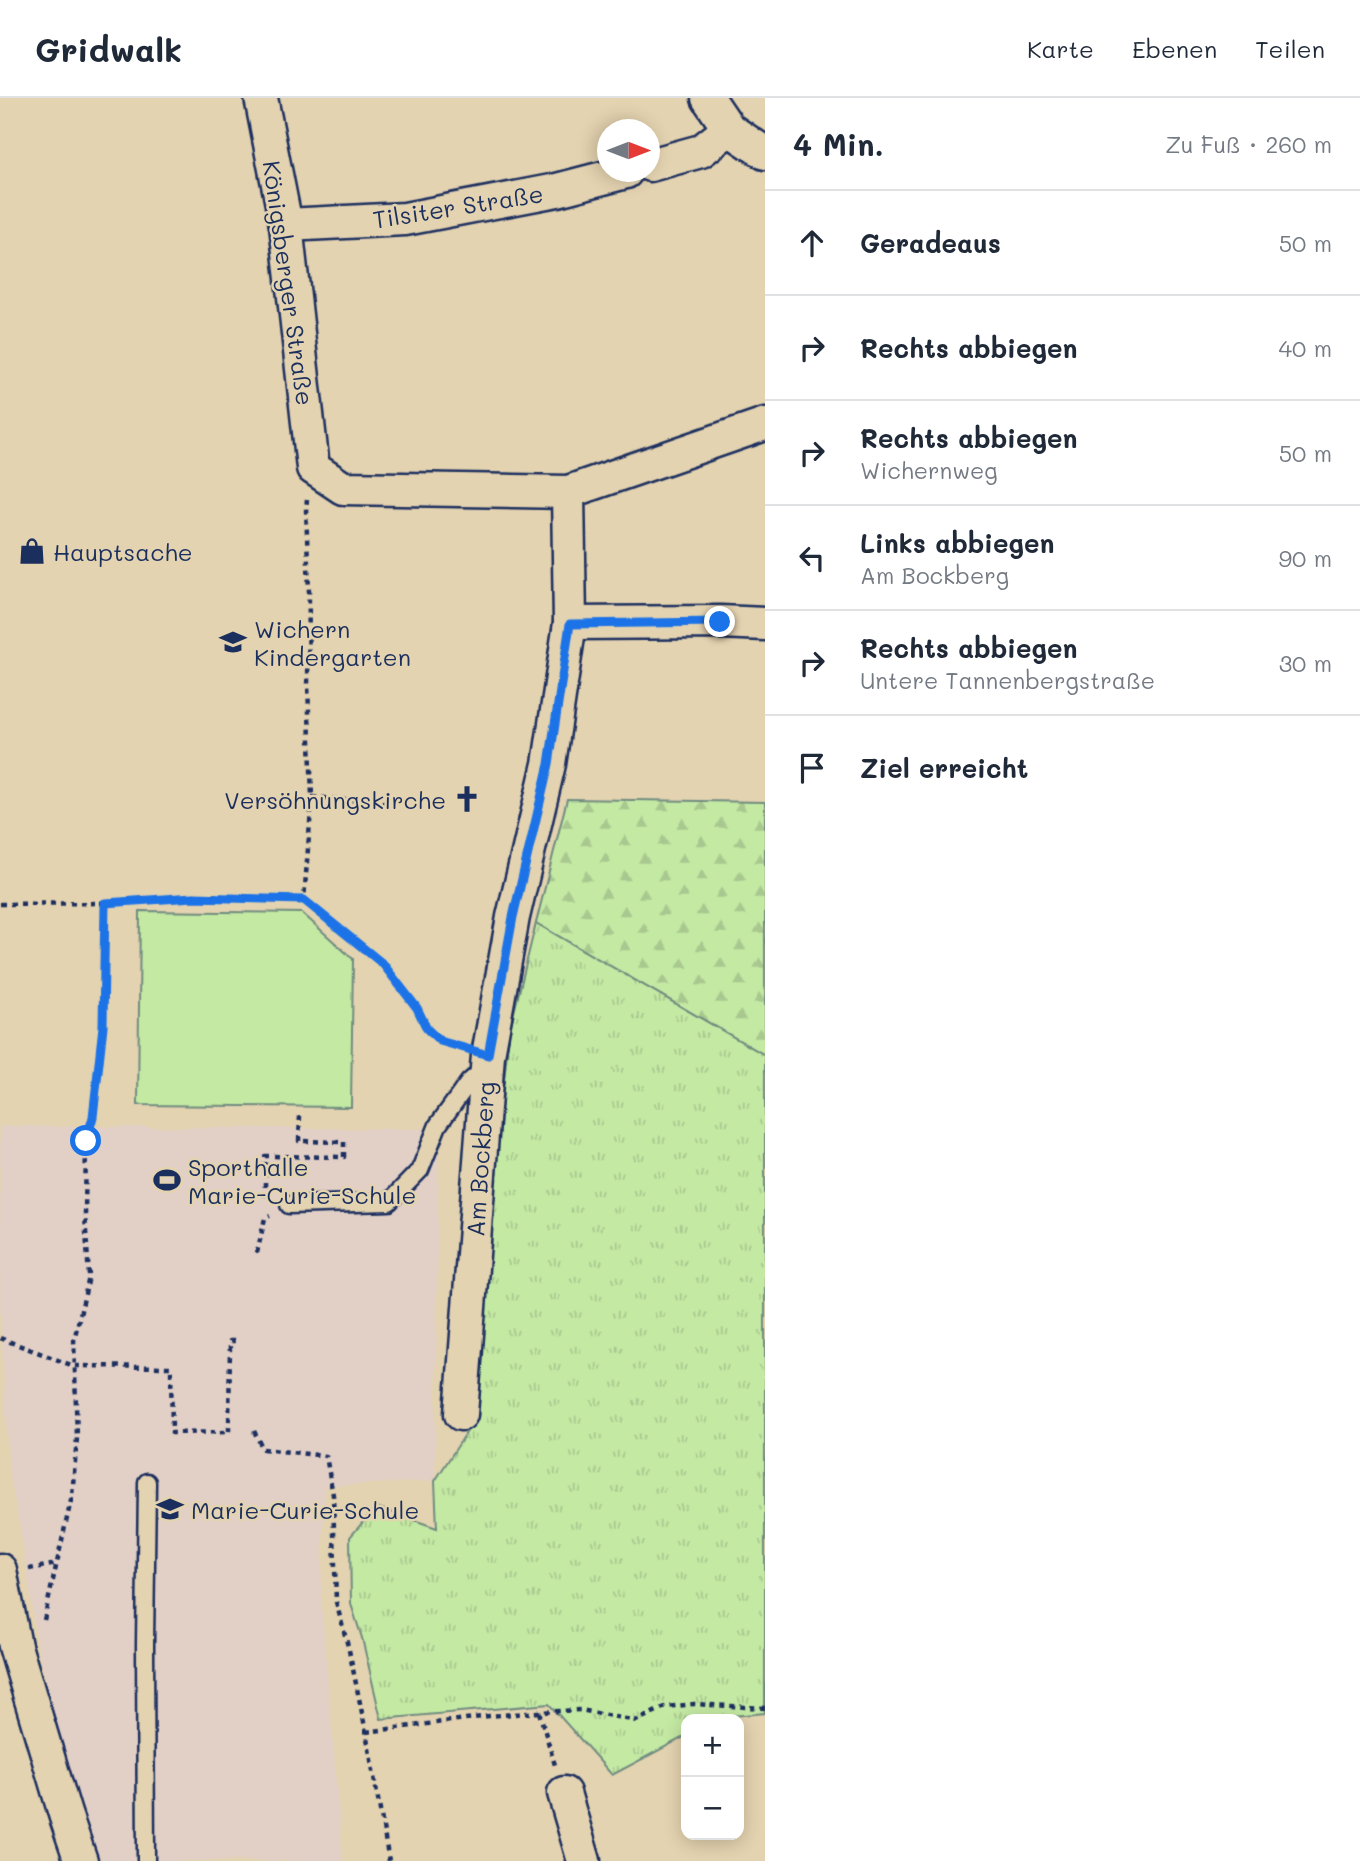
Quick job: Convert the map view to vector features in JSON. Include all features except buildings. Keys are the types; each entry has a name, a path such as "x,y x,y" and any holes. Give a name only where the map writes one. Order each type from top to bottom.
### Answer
{"street":[{"name":"Königsberger Straße","path":"261,98 286,225 313,468"},
{"path":"708,98 729,129 765,153"},
{"path":"660,162 701,151 729,129"},
{"name":"Tilsiter Straße","path":"286,225 405,219 557,190 597,180"},
{"path":"313,468 343,488 568,492 765,425"},
{"name":"Am Bockberg","path":"461,1414 487,1061 513,917 549,764 570,624 568,492"},
{"path":"570,624 765,624"},
{"path":"0,1570 15,1646 80,1861"},
{"path":"564,1793 584,1861"}],"lane":[{"path":"289,1205 389,1202 420,1170 438,1125 487,1061"},
{"path":"146,1861 147,1482"}],"path":[{"path":"304,900 312,797 307,684 309,592 306,508 313,468"},
{"path":"312,797 385,803"},
{"path":"0,904 105,903 194,897 304,900 383,964 417,1008 427,1029 440,1041 487,1061"},
{"path":"15,1646 42,1625 72,1496 77,1438 74,1340 89,1277 85,1216 86,1141 93,1117 103,1026 105,903"},
{"path":"257,1253 265,1218 265,1157 344,1157 344,1142 299,1141 300,1115"},
{"path":"265,1218 289,1205"},
{"path":"0,1338 74,1366 171,1367 172,1433 229,1432 230,1341 239,1340"},
{"path":"254,1431 263,1449 326,1456 333,1495 336,1602 366,1732 389,1861"},
{"path":"366,1732 539,1712 581,1710 636,1721 665,1707 694,1704 765,1708"},
{"path":"539,1712 564,1793"}],"shaded area":[{"name":"Marie-Curie-Schule","path":"0,1126 439,1129 435,1481 325,1486 321,1597 343,1861 95,1861 53,1712 37,1642 9,1472 0,1307"}],"green space":[{"path":"567,799 765,802 765,1055 536,923"},
{"path":"140,911 302,913 353,959 351,1107 138,1105"},
{"path":"536,923 765,1055 765,1713 681,1714 681,1739 612,1775 549,1704 381,1719 351,1604 350,1537 376,1507 437,1528 435,1481 468,1430 509,1033"}],"place":[{"name":"Hauptsache","path":"32,551"},
{"name":"Wichern Kindergarten","path":"233,642"},
{"name":"Versöhnungskirche","path":"467,799"},
{"name":"Sporthalle Marie-Curie-Schule","path":"167,1180"},
{"name":"Marie-Curie-Schule","path":"170,1509"}],"route":[{"path":"86,1141 93,1117 103,1026 105,903 194,897 304,900 383,964 417,1008 427,1029 440,1041 488,1055 513,917 549,764 570,624 720,622"}]}
